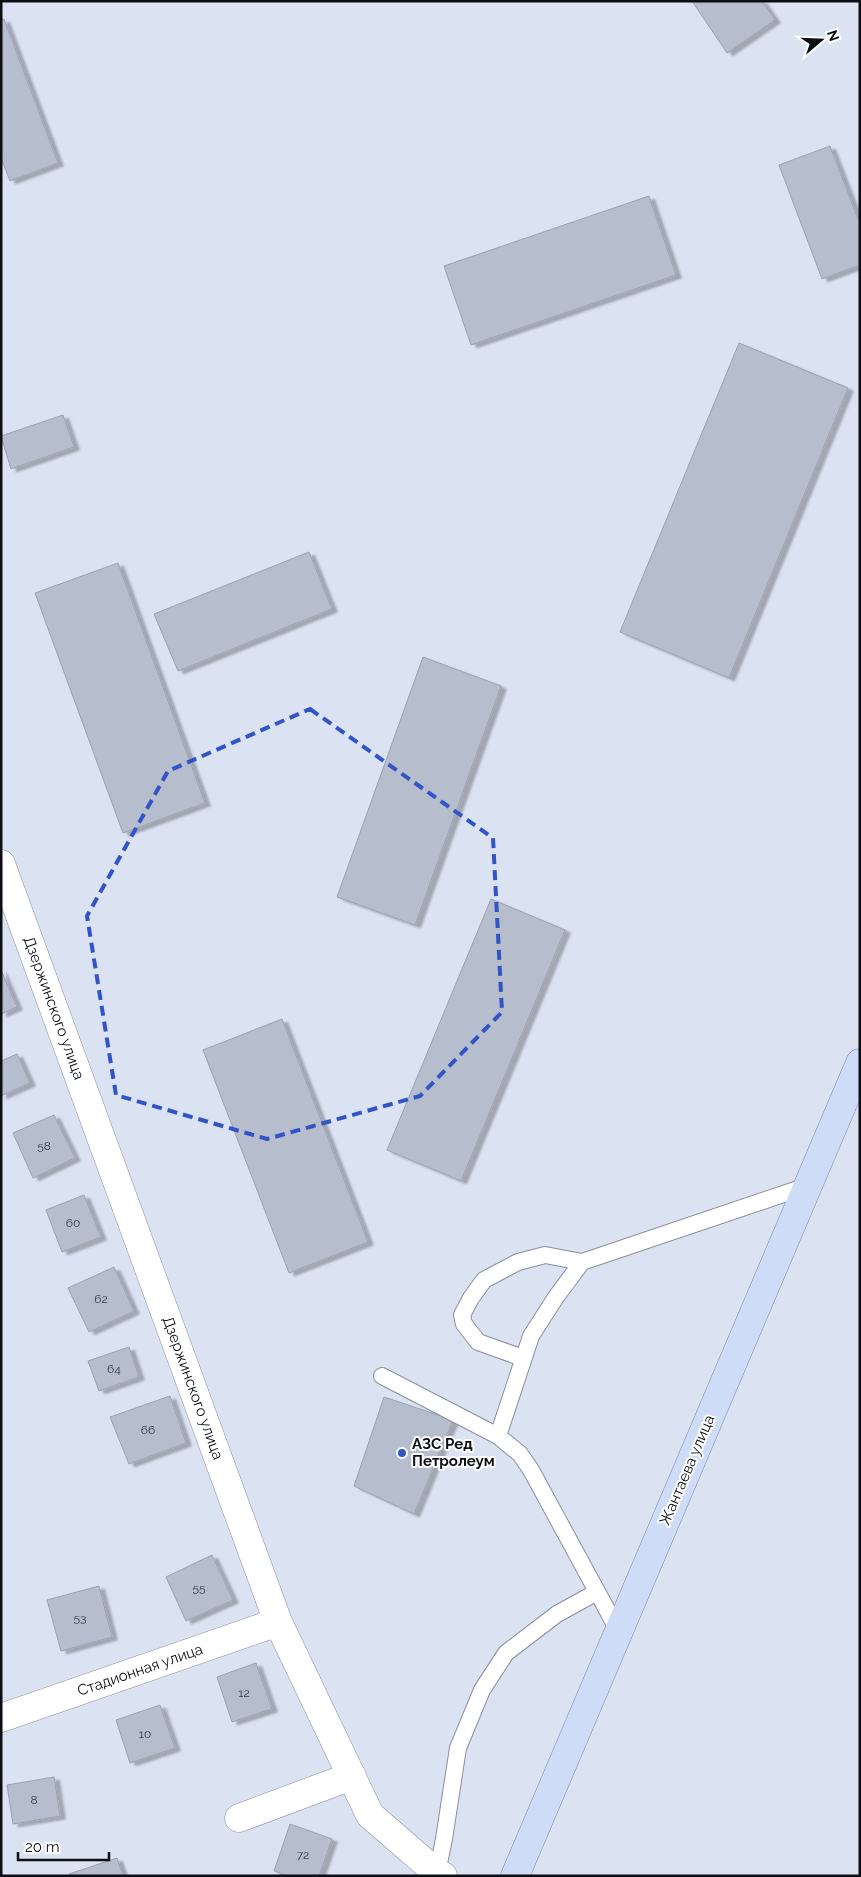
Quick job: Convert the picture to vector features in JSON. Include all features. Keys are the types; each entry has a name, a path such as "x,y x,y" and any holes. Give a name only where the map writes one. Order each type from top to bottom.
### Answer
{"main road":[{"name":"Жантаева улица","path":"515,1876 860,1063"}],"street":[{"name":"Дзержинского улица","path":"1,864 278,1622 370,1815 440,1874"},
{"name":"Стадионная улица","path":"1,1718 278,1622"},
{"path":"239,1818 352,1776"}],"lane":[{"path":"523,1358 478,1342 464,1324 462,1315 484,1280 518,1262 545,1255 582,1262 807,1186"},
{"path":"498,1436 531,1336 556,1297 582,1262"},
{"path":"382,1376 498,1436 520,1454 531,1470 618,1632"},
{"path":"440,1874 458,1748 482,1690 506,1653 557,1614 597,1592"}],"highlighted area":[{"path":"310,709 493,838 502,1012 420,1096 267,1139 116,1095 87,916 168,771"}],"building":[{"path":"692,1 762,1 775,20 727,53"},
{"path":"4,19 58,163 10,181 1,158 1,20"},
{"path":"830,146 860,224 860,265 822,279 779,165"},
{"path":"649,196 676,275 471,345 444,266"},
{"path":"739,343 848,388 729,678 620,632"},
{"path":"63,415 74,447 11,469 1,436"},
{"path":"309,552 332,609 178,671 154,614"},
{"path":"118,563 205,803 123,833 35,593"},
{"path":"423,657 501,686 415,925 337,897"},
{"path":"491,899 565,930 461,1181 387,1150"},
{"path":"1,970 17,1007 1,1014"},
{"path":"282,1019 368,1242 289,1273 203,1050"},
{"path":"17,1054 30,1083 1,1096 1,1061"},
{"path":"54,1115 75,1158 33,1178 13,1133"},
{"path":"84,1195 101,1237 62,1252 46,1210"},
{"path":"114,1267 134,1311 89,1332 68,1288"},
{"path":"129,1347 139,1377 99,1391 88,1361"},
{"path":"170,1396 186,1443 129,1464 110,1417"},
{"name":"АЗС Ред Петролеум","path":"384,1397 453,1420 414,1514 354,1486"},
{"path":"212,1555 233,1600 186,1621 166,1577"},
{"path":"99,1586 112,1637 61,1651 47,1600"},
{"path":"256,1663 272,1709 232,1722 217,1677"},
{"path":"160,1705 175,1748 130,1763 116,1720"},
{"path":"54,1777 60,1816 13,1824 7,1785"},
{"path":"290,1824 332,1839 319,1876 287,1876 274,1871"},
{"path":"117,1858 123,1876 70,1876 69,1874"}],"place":[{"name":"АЗС Ред Петролеум","path":"402,1453"}]}
